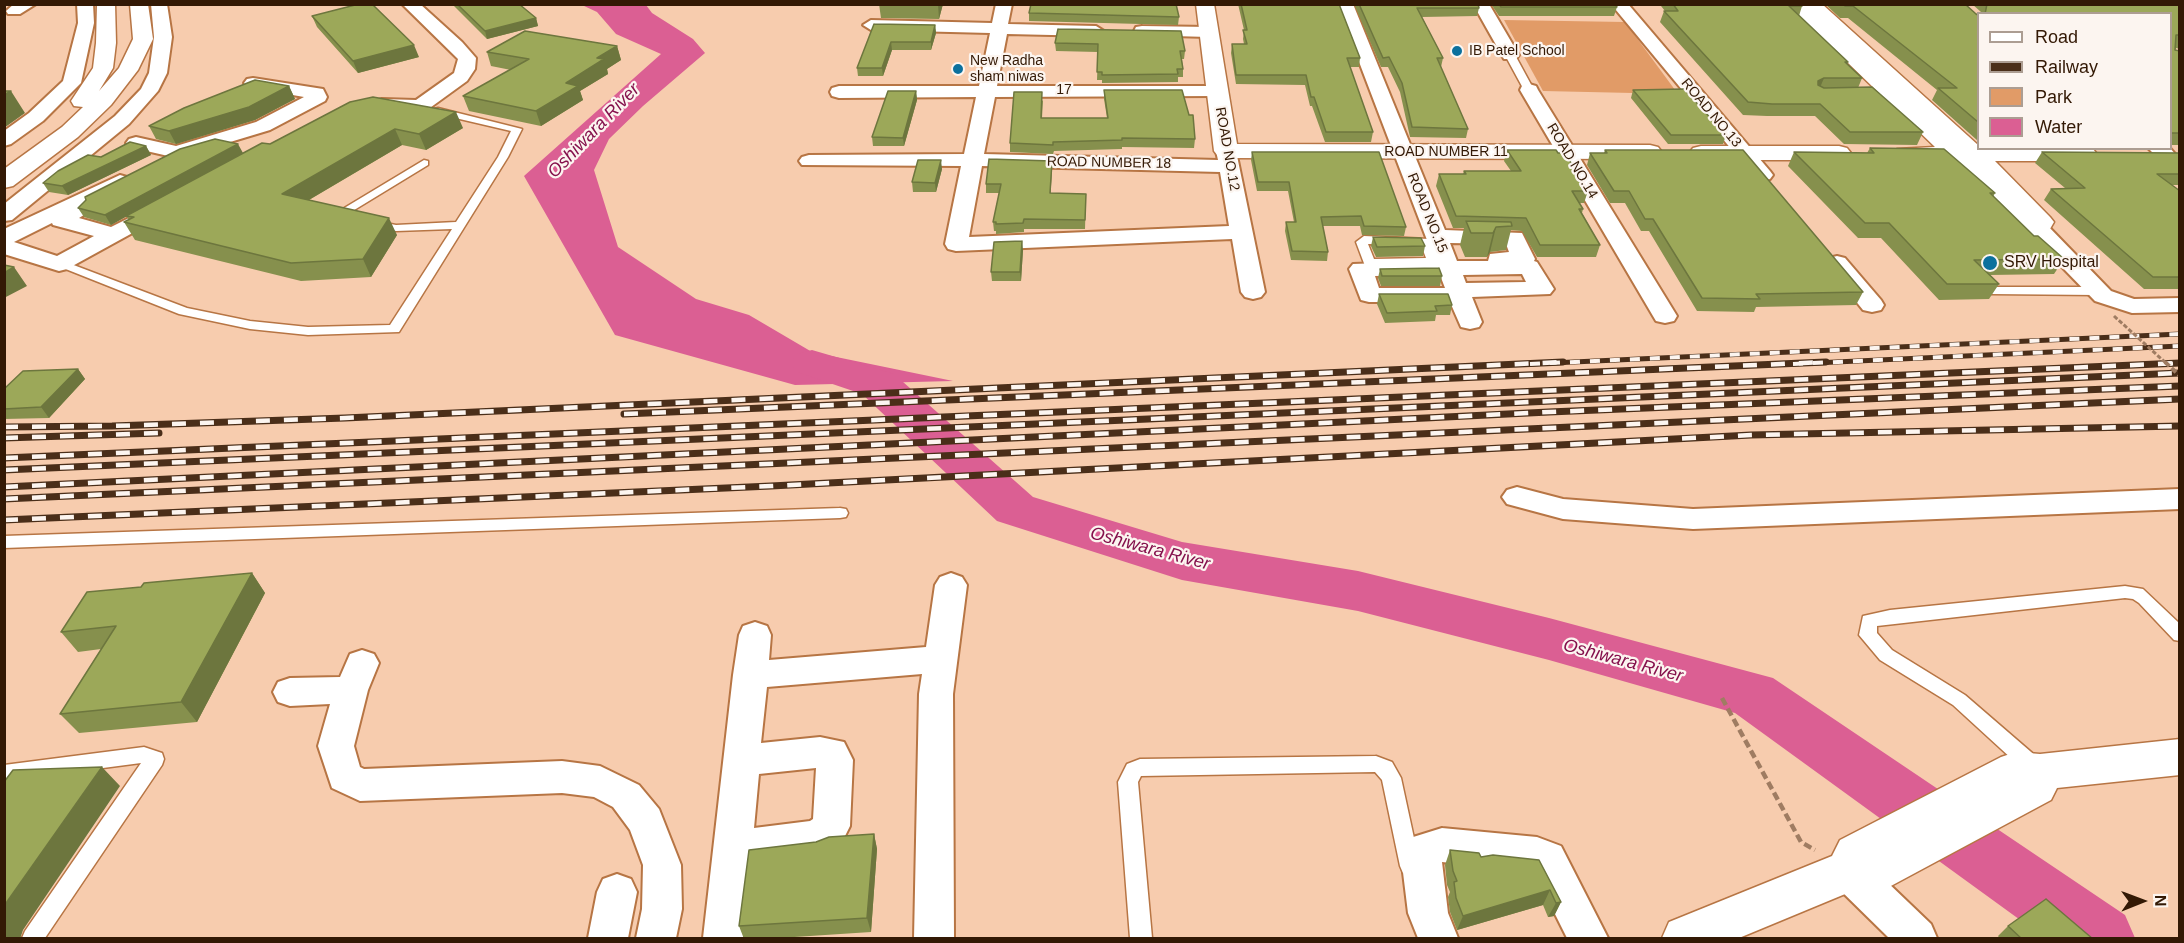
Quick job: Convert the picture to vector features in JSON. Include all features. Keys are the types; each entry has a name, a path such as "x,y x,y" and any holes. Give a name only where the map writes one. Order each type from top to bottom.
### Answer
{"street":[{"path":"4,140 36,117 72,83 86,22 85,4"},
{"path":"4,165 46,134 80,104 103,68 106,43 106,4"},
{"path":"4,181 70,132 103,100 128,70 143,39 140,4"},
{"path":"4,215 122,120 149,91 158,73 163,36 159,4"},
{"path":"360,108 380,105 420,106 461,77 466,69 466,58 456,46 410,4"},
{"path":"1004,4 956,244 1242,232"},
{"name":"ROAD NO.12","path":"1205,4 1227,158 1252,292"},
{"name":"ROAD NO.15","path":"1345,4 1458,293"},
{"name":"ROAD NO.14","path":"1481,4 1510,55"},
{"name":"ROAD NO.13","path":"1619,4 1774,189"},
{"path":"1796,4 1850,47 1888,95 1965,154"},
{"path":"1810,4 1850,47 1965,154 2022,220 2038,229 2104,301 2132,306 2180,305"},
{"path":"872,25 1209,32"},
{"path":"113,234 61,220 177,152 263,126 311,102 318,95 261,83 251,84 231,93"},
{"name":"17","path":"839,92 1217,90"},
{"name":"ROAD NO.14","path":"1529,90 1665,316"},
{"path":"4,238 147,171 224,142 262,134 291,132"},
{"path":"136,143 177,152"},
{"name":"ROAD NUMBER 11","path":"1227,158 1403,151 1861,153"},
{"path":"1885,153 2107,154"},
{"name":"ROAD NUMBER 18","path":"809,161 1227,158"},
{"path":"4,246 59,264 171,203 104,196"},
{"path":"1827,251 1872,305"},
{"path":"1444,255 1530,267 1542,288 1369,295 1361,271 1366,267 1444,255"},
{"path":"1458,293 1470,322"},
{"path":"1517,497 1563,508 1693,519 2180,499"},
{"path":"934,939 936,694 951,585"},
{"path":"723,939 754,635"},
{"path":"750,675 940,659"},
{"path":"290,692 357,677 336,746 345,777 360,785 562,777 600,782 626,796 646,821 662,865 662,909 656,939"},
{"path":"732,848 820,837 831,826 835,760 831,753 820,752 742,760"},
{"path":"1686,939 1859,866 2031,776 2180,757"},
{"path":"1438,939 1428,913 1420,856 1424,850 1442,844 1547,858 1588,939"},
{"path":"1859,866 1917,939"},
{"path":"608,939 617,892"}],"lane":[{"name":"ROAD NO.14","path":"1510,55 1529,90"},
{"path":"59,264 184,311 250,325 308,331 394,330 503,157 518,129 420,106"},
{"path":"424,163 337,216 396,228 459,225"},
{"path":"1362,242 1425,242 1444,255 1432,263 1369,263 1362,242"},
{"path":"1995,291 2104,301"},
{"path":"4,542 840,513"},
{"path":"2031,776 1959,700 1886,655 1868,635 1869,621 1890,616 2125,592 2137,593 2145,599 2180,635"},
{"path":"4,772 144,755 155,759 33,939"},
{"path":"1141,939 1128,782 1134,770 1140,767 1376,764 1385,768 1391,778 1425,939"}],"path":[{"path":"2104,301 2180,376"},
{"path":"1722,698 1801,842 1859,866"}],"green space":[{"path":"1504,20 1625,22 1678,94 1543,91"}],"water":[{"path":"582,5 646,5 652,13 693,39 705,53 643,106 609,139 594,170 618,247 696,299 749,315 812,352 953,381 795,385 615,335 524,176 661,54 616,34 597,12"}],"building":[{"path":"359,4 372,4 414,45 353,61 312,16"},
{"path":"457,4 519,4 536,18 485,31"},
{"path":"1031,4 1176,4 1179,17 1029,13"},
{"path":"1241,4 1339,4 1360,58 1347,58 1373,132 1326,132 1314,97 1311,97 1306,75 1236,75 1232,44 1247,44 1243,30 1247,30"},
{"path":"1359,4 1478,4 1479,8 1417,8 1443,58 1437,58 1468,129 1412,127 1402,83 1389,57 1383,58"},
{"path":"1499,4 1615,4 1617,7 1501,7"},
{"path":"1673,4 1800,4 1802,6 1789,6 1862,78 1824,78 1818,81 1818,85 1824,88 1872,87 1923,132 1850,132 1820,104 1748,102 1664,11 1678,11"},
{"path":"1843,4 1965,4 1977,14 1977,121 1938,88 1957,88 1853,6"},
{"path":"1987,4 2175,4 2180,6 2180,35 2176,35 2175,50 2180,51 2180,133 2172,133 2172,12 1985,12"},
{"path":"874,24 935,25 931,42 891,42 882,68 857,68"},
{"path":"1058,29 1181,31 1185,51 1180,51 1183,69 1177,69 1178,74 1102,75 1102,72 1097,72 1098,44 1055,43"},
{"path":"525,31 617,46 597,58 604,59 566,83 578,86 536,111 463,96 529,59 487,52"},
{"path":"255,80 289,86 249,107 169,131 149,126 184,108"},
{"path":"1684,89 1726,135 1671,135 1633,90"},
{"path":"1104,90 1182,90 1189,115 1193,115 1195,139 1122,138 1122,140 1053,142 1053,145 1010,143 1014,92 1042,92 1041,118 1108,118"},
{"path":"888,91 916,91 903,138 872,137"},
{"path":"373,97 456,112 419,134 395,129 282,194 389,218 363,259 291,263 124,222 134,217 126,216 262,143 270,144 350,102"},
{"path":"215,139 238,144 105,215 78,208 86,200 85,197 180,149"},
{"path":"130,142 146,146 62,186 43,183 58,171 88,155 101,157"},
{"path":"1870,148 1944,149 1995,193 1990,193 2034,236 2038,236 2064,259 1974,260 1999,284 1947,284 1889,223 1865,223 1794,152 1874,153"},
{"path":"1507,150 1556,150 1558,153 1565,153 1588,191 1572,191 1583,209 1579,209 1600,245 1540,245 1526,218 1456,216 1439,174 1466,174 1464,171 1521,171"},
{"path":"1605,150 1743,150 1863,292 1756,294 1760,299 1702,298 1653,219 1645,219 1629,191 1614,191 1590,153 1607,153"},
{"path":"1252,152 1379,152 1406,227 1364,226 1361,216 1321,217 1328,252 1292,251 1286,222 1296,222 1289,182 1258,182"},
{"path":"2042,152 2180,153 2180,174 2157,174 2180,191 2180,277 2153,277 2051,189 2085,188"},
{"path":"989,159 1052,161 1050,193 1086,194 1085,220 1024,219 1023,223 996,224 993,222 1001,184 986,184"},
{"path":"918,160 941,160 935,183 912,182"},
{"path":"1466,221 1511,222 1512,226 1496,227 1493,233 1471,233"},
{"path":"1373,237 1421,238 1425,246 1377,247"},
{"path":"1022,241 1020,272 991,272 994,242"},
{"path":"4,265 14,267 4,273"},
{"path":"1439,268 1442,276 1382,276 1380,269"},
{"path":"1379,294 1448,294 1452,305 1435,306 1437,311 1387,313"},
{"path":"78,369 41,407 4,409 4,389 23,371"},
{"path":"252,573 181,702 60,714 116,626 61,632 87,592 141,587 144,583"},
{"path":"102,767 4,906 4,782 13,770"},
{"path":"874,834 867,918 739,926 749,850 816,842 829,837"},
{"path":"1450,850 1479,853 1481,857 1493,855 1539,860 1561,902 1556,903 1550,890 1463,916 1456,898 1454,882 1457,881"},
{"path":"2046,899 2093,939 2022,939 2008,926"}],"waterway":[{"name":"Oshiwara River","path":"812,363 878,384 1015,509 1182,561 1358,591 1549,639 1753,695 2101,938"}],"railway":[{"path":"1530,364 2180,334"},
{"path":"1793,364 2180,346"},
{"path":"4,427 112,426 345,418 1563,362"},
{"path":"624,414 1826,362"},
{"path":"4,458 2180,363 2163,364"},
{"path":"4,470 2180,373"},
{"path":"4,487 1549,412 2180,386"},
{"path":"4,499 2180,399"},
{"path":"4,520 771,486 1751,435 2180,426"},
{"path":"4,438 159,433"}],"place":[{"name":"IB Patel School","path":"1457,51"},
{"name":"New Radha sham niwas","path":"958,69"},
{"name":"SRV Hospital","path":"1990,263"}]}
